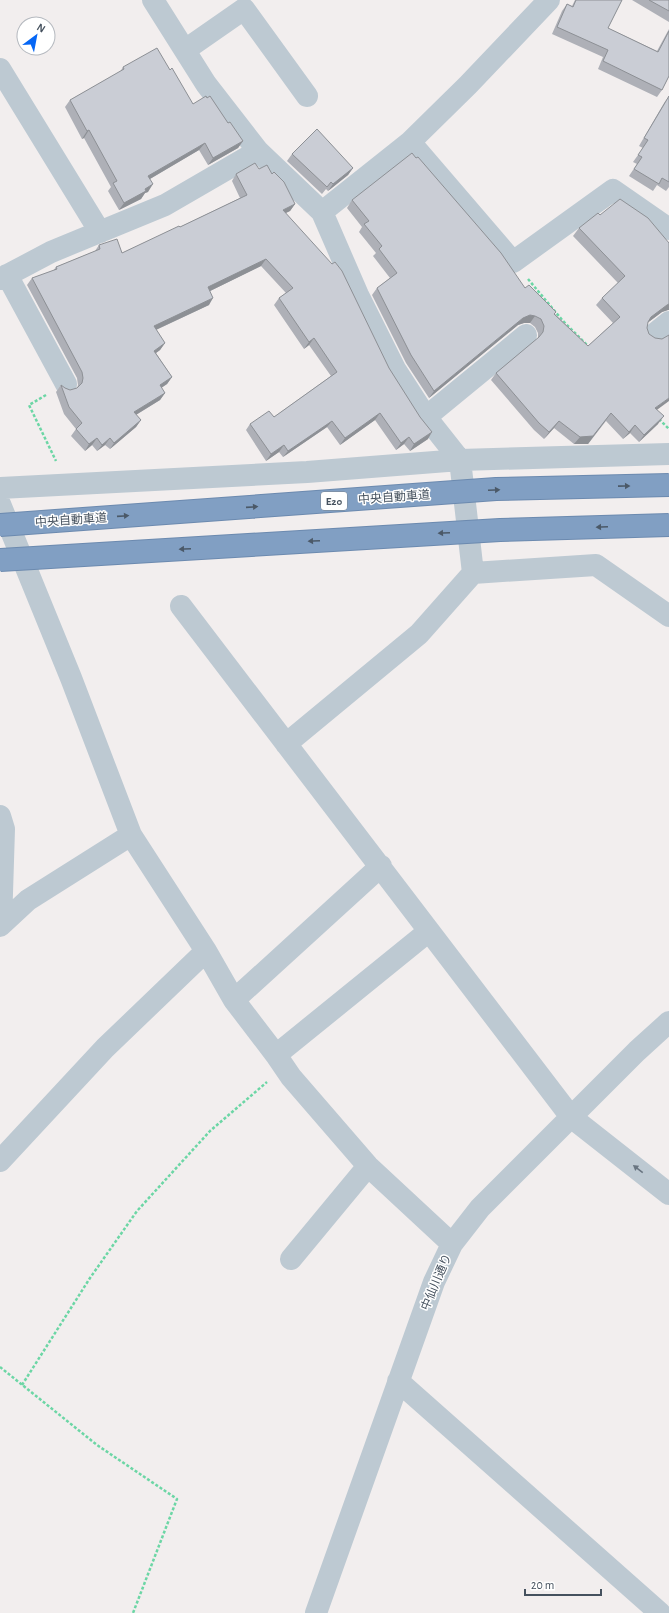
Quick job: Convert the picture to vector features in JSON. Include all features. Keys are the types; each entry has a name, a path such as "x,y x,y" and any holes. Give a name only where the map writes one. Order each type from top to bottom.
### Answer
{"highway":[{"name":"中央自動車道","path":"0,525 496,489 669,485"},
{"path":"0,560 500,530 669,525"}],"street":[{"path":"153,0 206,84 258,151 322,212 358,295 395,369 426,417 460,460 473,573"},
{"path":"322,212 410,142 468,85 549,0"},
{"path":"185,50 244,9 307,96"},
{"path":"0,69 100,232"},
{"path":"410,142 513,262 613,190 669,228"},
{"path":"66,384 4,277 51,252 165,205 258,151"},
{"path":"426,417 526,335"},
{"path":"0,488 306,472 460,460 669,454"},
{"path":"0,504 131,835 206,951 234,1000 281,1061 291,1077 368,1166 452,1244"},
{"path":"286,744 419,634 473,573 596,565 669,616"},
{"path":"181,606 571,1117 669,1194"},
{"path":"0,816 4,829 0,925"},
{"path":"0,925 28,900 131,835"},
{"path":"234,1000 380,866"},
{"path":"281,1061 429,931"},
{"path":"0,1161 105,1048 206,951"},
{"name":"中仙川通り","path":"316,1613 434,1282 452,1244 480,1208 637,1051 669,1022"},
{"path":"291,1259 368,1166"},
{"path":"398,1381 660,1613"}],"path":[{"path":"513,262 563,321 591,349"},
{"path":"66,384 30,405 68,484"},
{"path":"658,418 669,429"},
{"path":"22,1385 90,1278 137,1210 210,1131 281,1061"},
{"path":"0,1367 97,1445 177,1499 133,1613"}],"building":[{"path":"576,0 622,0 608,28 658,52 669,31 669,76 662,90 603,61 608,50 557,27 567,4 573,7"},
{"path":"649,0 669,0 669,11"},
{"path":"157,48 170,70 172,68 193,104 206,96 207,98 210,96 228,123 230,122 243,141 213,158 205,143 148,176 153,184 145,189 146,191 124,203 113,183 117,181 89,130 87,131 70,100"},
{"path":"669,96 669,182 662,178 659,184 634,169 642,157 638,155 648,140 644,138"},
{"path":"317,129 353,168 333,184 331,182 327,187 292,154"},
{"path":"412,153 416,158 418,157 501,253 525,288 529,285 556,312 554,314 588,346 620,317 602,298 625,276 579,228 598,213 600,215 620,199 648,218 669,243 669,304 651,317 647,328 649,334 655,338 662,339 669,335 669,398 655,408 664,416 644,435 635,425 629,432 611,413 593,436 580,437 559,421 549,432 539,423 496,373 543,332 544,326 541,319 535,316 530,315 523,318 434,391 411,355 377,288 397,273 379,249 382,246 364,224 369,221 352,200"},
{"path":"255,163 259,169 267,165 272,174 274,172 284,182 295,204 283,210 332,264 335,262 342,271 389,368 420,417 432,432 414,444 409,437 401,443 380,413 345,438 332,421 288,451 284,445 271,454 250,424 269,411 274,417 337,372 314,338 309,342 279,298 293,288 266,259 208,287 213,298 154,326 165,343 154,351 172,377 160,385 165,393 134,412 141,420 114,443 110,438 102,445 97,438 89,444 76,429 82,423 69,407 61,385 70,390 77,388 82,383 82,372 32,278 57,269 56,267 100,249 99,245 117,239 122,253 247,195 236,174"}]}
